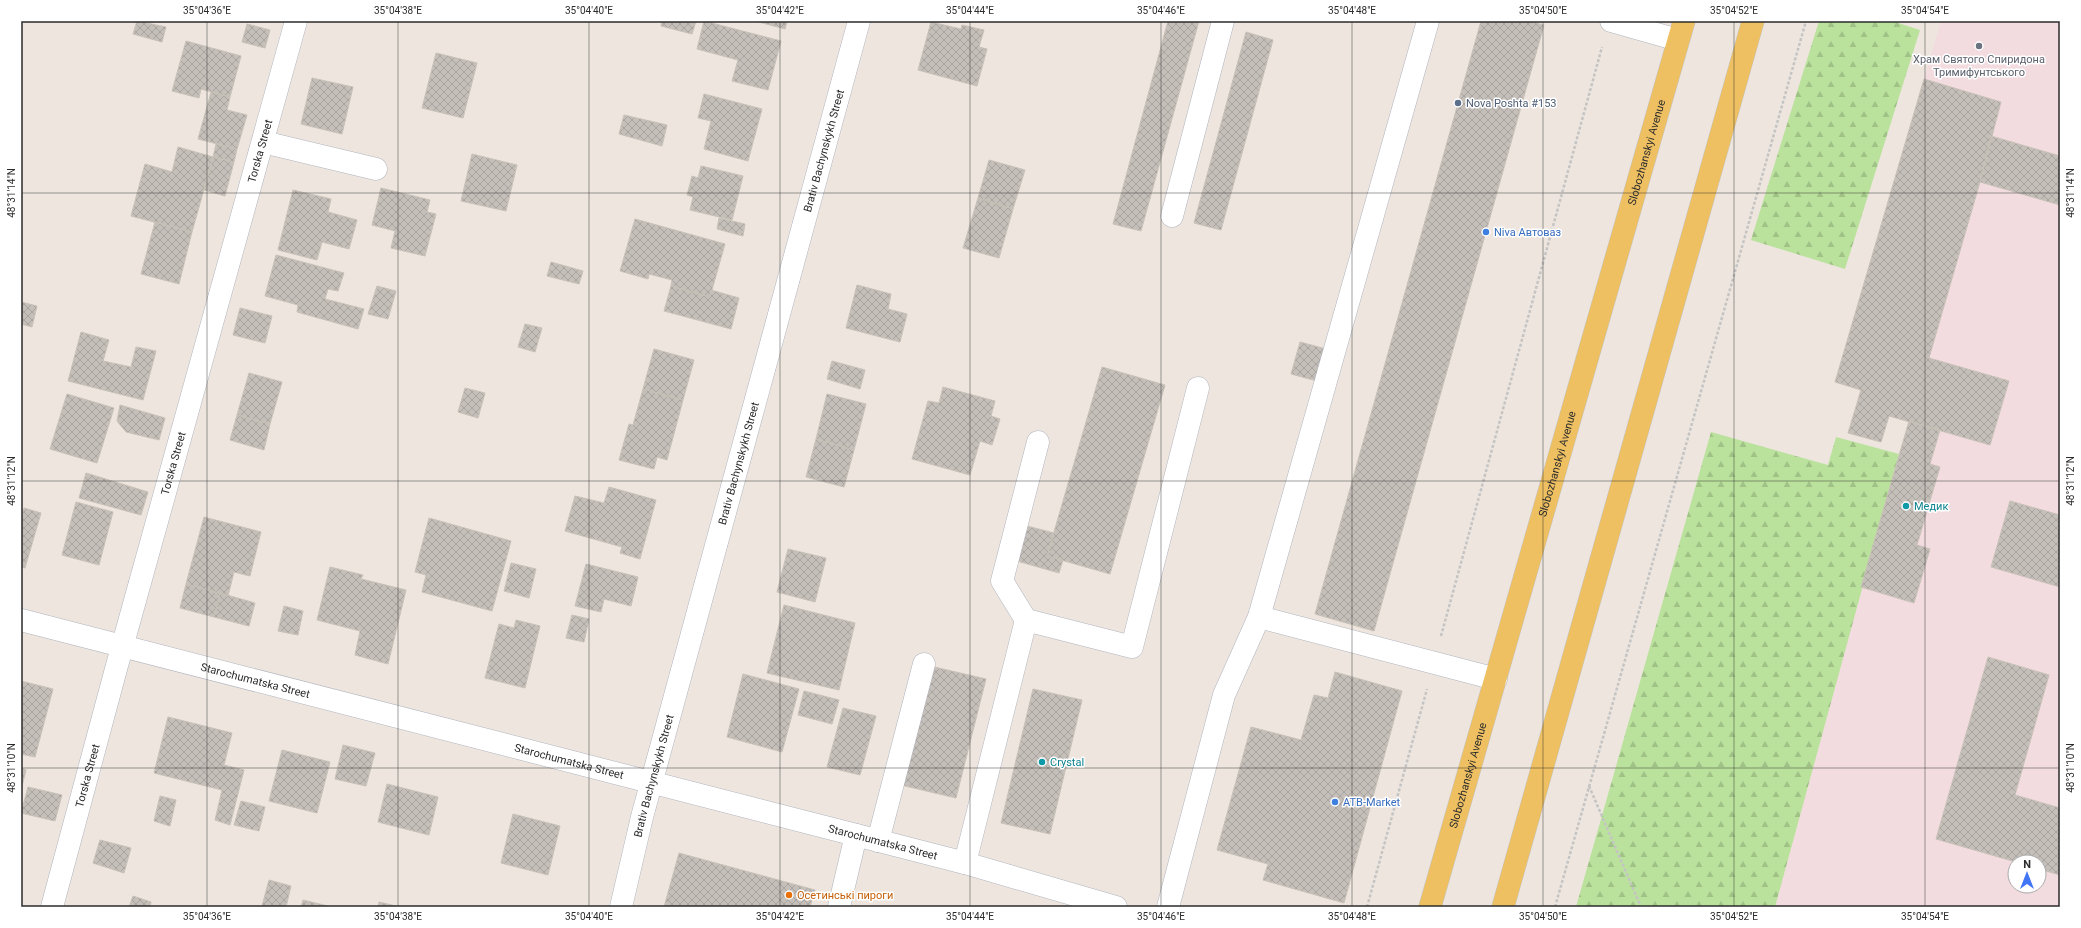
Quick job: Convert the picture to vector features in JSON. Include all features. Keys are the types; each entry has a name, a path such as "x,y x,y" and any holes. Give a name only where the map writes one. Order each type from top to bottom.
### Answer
{"main road":[{"path":"1503,907 1753,21"},
{"name":"Slobozhanskyi Avenue","path":"1430,907 1681,31"}],"street":[{"name":"Torska Street","path":"52,907 122,647 296,21"},
{"name":"Brativ Bachynskykh Street","path":"621,907 651,782 859,21"},
{"path":"1172,216 1223,21"},
{"path":"1168,907 1224,695 1259,617 1428,21"},
{"path":"1611,21 1681,31"},
{"path":"262,142 376,169"},
{"path":"1038,442 1002,580 1026,620 1132,647 1198,388"},
{"path":"1259,617 1496,679"},
{"name":"Starochumatska Street","path":"21,620 965,863 1116,907"},
{"path":"965,863 1026,620"},
{"path":"878,841 924,664"},
{"path":"839,907 856,835"}],"path":[{"path":"1555,907 1806,21"},
{"path":"1367,907 1603,44"},
{"path":"1589,786 1641,907"}],"shaded area":[{"path":"1941,21 2060,21 2060,907 1775,907 1861,587 1909,422 1889,416 1881,442 1848,433 1860,390 1835,382"}],"green space":[{"path":"1819,21 1892,21 1920,30 1845,269 1751,240"},
{"path":"1711,432 1828,465 1836,437 1899,454 1775,907 1576,907"}],"building":[{"path":"137,21 166,27 162,42 133,34"},
{"path":"662,21 696,21 692,34 661,26"},
{"path":"704,21 781,41 768,90 732,81 738,60 697,49"},
{"path":"755,21 787,21 785,29"},
{"path":"1168,21 1199,21 1141,231 1113,224"},
{"path":"1481,21 1529,21 1544,25 1374,631 1315,614"},
{"path":"931,22 961,29 962,25 984,30 979,47 987,49 977,86 918,70"},
{"path":"247,24 270,30 265,48 242,42"},
{"path":"1246,32 1273,40 1221,230 1194,223"},
{"path":"186,41 241,56 230,97 201,89 199,98 172,91"},
{"path":"436,53 477,63 463,118 422,108"},
{"path":"312,78 353,87 342,134 301,124"},
{"path":"1924,79 2001,102 1980,182 1929,358 2009,381 1990,445 1889,416 1881,442 1848,433 1861,390 1835,382"},
{"path":"211,92 230,97 227,110 247,115 237,149 198,139"},
{"path":"704,94 762,109 748,161 704,149 711,121 698,118"},
{"path":"624,115 667,125 662,146 619,134"},
{"path":"1991,136 2060,156 2060,205 1980,182"},
{"path":"216,144 237,149 234,162 213,157"},
{"path":"178,147 213,157 192,232 131,216 145,164 172,172"},
{"path":"472,154 517,165 506,211 461,201"},
{"path":"213,157 234,162 225,196 204,190"},
{"path":"989,160 1025,170 1013,209 978,198"},
{"path":"701,166 743,176 732,220 690,210 693,197 687,195 692,176 698,178"},
{"path":"381,188 430,200 427,212 436,214 425,256 391,248 395,231 372,225"},
{"path":"293,190 331,199 328,212 357,220 349,249 322,242 317,260 278,250"},
{"path":"978,198 1013,209 999,258 963,248"},
{"path":"719,218 745,224 743,236 717,229"},
{"path":"635,219 725,244 710,297 671,286 672,280 649,274 648,279 620,271"},
{"path":"155,222 192,232 179,284 141,274"},
{"path":"276,255 344,273 338,291 328,289 325,299 364,309 358,329 297,312 298,305 265,296"},
{"path":"551,262 583,271 579,284 547,276"},
{"path":"857,285 891,294 888,309 907,314 900,342 846,328"},
{"path":"377,286 396,291 388,319 368,314"},
{"path":"671,286 710,297 711,290 739,298 731,329 664,311"},
{"path":"21,302 37,306 32,327 21,324"},
{"path":"240,308 272,316 265,343 233,335"},
{"path":"525,324 542,328 535,352 518,347"},
{"path":"81,332 109,340 103,361 131,367 136,347 156,351 143,400 68,381"},
{"path":"1300,342 1326,349 1317,381 1291,374"},
{"path":"654,349 694,360 683,400 643,389"},
{"path":"832,361 865,370 860,389 827,379"},
{"path":"1102,367 1165,385 1110,574 1047,556"},
{"path":"249,373 282,382 270,424 237,415"},
{"path":"943,387 995,401 991,416 1000,419 992,445 980,441 970,475 912,459 928,401 939,403"},
{"path":"465,388 485,393 478,418 458,412"},
{"path":"643,389 683,400 667,460 657,457 654,469 619,460 629,424 633,425"},
{"path":"67,394 114,408 97,463 50,449"},
{"path":"827,394 866,404 854,450 816,439"},
{"path":"120,405 165,418 159,440 126,432 117,421"},
{"path":"237,415 270,424 264,450 230,440"},
{"name":"Медик","path":"1909,421 1940,430 1930,464 1940,467 1917,545 1930,549 1914,603 1861,587"},
{"path":"816,439 854,450 844,487 806,477"},
{"path":"86,473 148,492 141,515 79,498"},
{"path":"609,487 656,500 640,559 620,553 622,547 565,531 575,496 604,503"},
{"path":"2010,501 2060,515 2060,587 1991,567"},
{"path":"76,502 113,512 99,565 62,555"},
{"path":"24,508 41,513 25,568 21,567 21,519"},
{"path":"204,517 261,532 250,576 234,572 228,596 186,584"},
{"path":"429,518 511,541 492,611 422,592 426,575 415,572"},
{"path":"1027,526 1054,533 1047,556 1063,560 1059,573 1017,561"},
{"path":"788,549 826,558 815,602 777,592"},
{"path":"511,563 536,569 529,598 504,591"},
{"path":"586,564 638,577 631,606 604,599 601,612 575,606"},
{"path":"330,567 363,575 361,579 406,590 388,664 355,655 360,631 317,620"},
{"path":"186,584 220,593 214,617 180,608"},
{"path":"220,593 255,603 249,626 214,617"},
{"path":"784,605 855,623 839,690 767,673"},
{"path":"284,606 303,611 298,635 278,631"},
{"path":"572,615 589,619 584,642 566,638"},
{"path":"516,620 540,626 525,688 485,678 499,624 514,628"},
{"path":"1988,657 2049,675 2015,795 2060,808 2060,875 2047,871 2047,854 2007,854 2007,859 1936,839"},
{"path":"930,666 986,679 956,798 901,785"},
{"path":"1335,672 1402,691 1344,903 1263,880 1268,864 1217,850 1251,727 1301,740 1314,695 1328,698"},
{"path":"743,674 799,689 782,752 727,737"},
{"path":"21,681 53,689 35,757 21,754"},
{"name":"Crystal","path":"1033,689 1082,700 1050,834 1001,823"},
{"path":"804,691 839,700 832,724 798,715"},
{"path":"843,708 876,716 860,775 827,767"},
{"path":"168,717 232,733 224,765 244,770 230,825 215,820 222,790 154,773"},
{"path":"343,745 375,753 366,786 335,779"},
{"path":"282,750 330,762 317,813 269,801"},
{"path":"21,768 26,770 21,790"},
{"path":"387,784 438,797 429,835 378,822"},
{"path":"28,787 62,795 55,821 21,813"},
{"path":"160,796 176,800 170,826 154,821"},
{"path":"241,801 265,807 259,831 234,825"},
{"path":"513,814 560,826 548,875 501,863"},
{"path":"100,840 131,848 124,873 93,863"},
{"path":"679,853 815,890 810,907 664,907"},
{"path":"269,880 291,886 286,907 262,906"},
{"path":"133,896 151,902 150,907 129,907"},
{"path":"303,900 332,907 301,907"},
{"path":"379,902 400,907 378,907"}],"place":[{"name":"Храм Святого Спиридона Тримифунтського","path":"1979,46"},
{"name":"Nova Poshta #153","path":"1458,103"},
{"name":"Niva Автоваз","path":"1486,232"},
{"name":"Медик","path":"1906,506"},
{"name":"Crystal","path":"1042,762"},
{"name":"ATB-Market","path":"1335,802"},
{"name":"Осетинські пироги","path":"789,895"}]}
